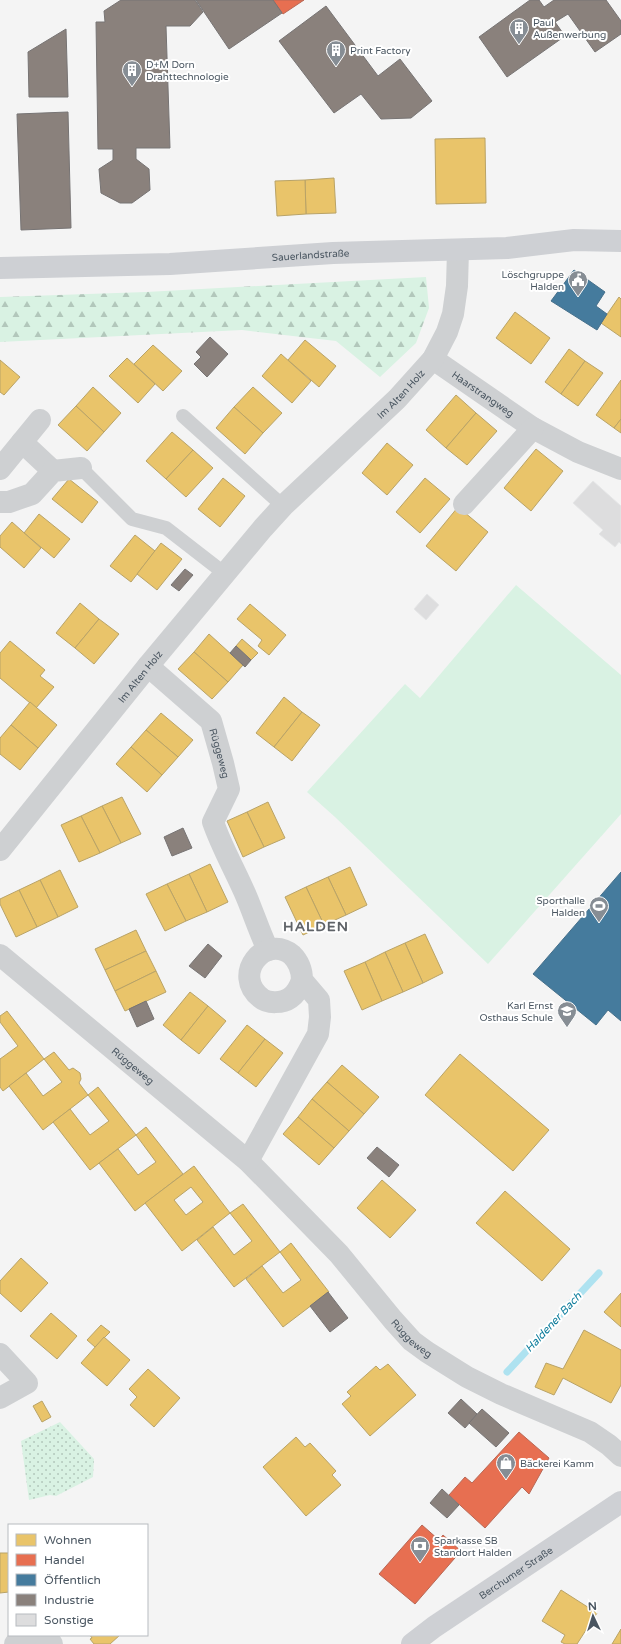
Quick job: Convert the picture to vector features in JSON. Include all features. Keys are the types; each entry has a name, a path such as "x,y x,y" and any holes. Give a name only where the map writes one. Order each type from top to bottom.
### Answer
{"main road":[{"name":"Sauerlandstraße","path":"0,268 170,264 341,252 507,248 574,240 621,241"},
{"name":"Berchumer Straße","path":"412,1644 434,1627 621,1502"}],"street":[{"name":"Im Alten Holz","path":"0,850 224,573 283,506 397,398 433,359 447,332 453,314 457,286 458,250"},
{"name":"Haarstrangweg","path":"433,359 534,428 578,452 621,469"},
{"path":"0,469 40,420"},
{"path":"464,504 534,428"},
{"path":"22,442 54,471"},
{"path":"0,502 8,502 32,494 54,471 82,468"},
{"name":"Rüggeweg","path":"148,666 211,721 229,789 213,822 221,845 247,898 256,924 268,950"},
{"path":"273,949 287,952 298,960 302,980 299,987 290,998 277,1002 263,1000 255,993 248,977 251,964 260,953 273,949"},
{"name":"Rüggeweg","path":"0,955 248,1161 339,1254 412,1341 468,1377 501,1394 590,1432 609,1445 621,1456"},
{"path":"248,1161 318,1034 320,1017 319,1000 302,980"},
{"path":"0,1354 27,1383 0,1398"},
{"path":"15,1644 22,1636"},
{"path":"42,1636 47,1638 52,1644"}],"lane":[{"path":"183,416 283,506"},
{"path":"82,468 132,519 166,528 224,573"}],"green space":[{"path":"426,277 429,308 416,343 380,377 336,341 242,330 0,342 0,297 146,292"},
{"path":"516,585 621,675 621,814 488,964 307,792 405,684 420,698"},
{"path":"60,1422 94,1459 93,1477 56,1496 50,1495 29,1500 21,1441"}],"building: Wohnen":[{"path":"485,138 486,203 436,204 435,139"},
{"path":"334,178 336,213 306,214 305,180"},
{"path":"305,180 306,214 277,216 275,181"},
{"path":"619,297 621,299 621,337 601,323"},
{"path":"515,312 550,338 531,364 496,338"},
{"path":"305,340 336,366 319,387 288,360"},
{"path":"153,345 182,371 163,391 134,364"},
{"path":"569,349 585,361 561,394 545,382"},
{"path":"281,354 311,381 292,403 262,376"},
{"path":"127,358 155,384 138,403 109,376"},
{"path":"0,360 20,377 4,395 0,392"},
{"path":"585,361 603,373 578,406 561,394"},
{"path":"621,380 621,419 614,428 596,415"},
{"path":"93,387 121,413 104,432 76,406"},
{"path":"253,387 282,413 263,433 234,407"},
{"path":"456,395 476,413 446,448 426,430"},
{"path":"76,406 104,432 87,451 58,425"},
{"path":"234,407 263,433 245,454 216,428"},
{"path":"476,413 497,431 467,465 446,448"},
{"path":"621,419 621,433 614,428"},
{"path":"172,432 193,450 166,479 146,461"},
{"path":"387,443 413,465 387,495 362,473"},
{"path":"536,449 563,471 531,511 504,488"},
{"path":"193,450 213,468 186,497 166,479"},
{"path":"223,478 245,496 220,527 198,509"},
{"path":"425,478 450,499 420,533 396,512"},
{"path":"69,479 98,502 82,523 52,499"},
{"path":"458,507 488,532 456,571 426,546"},
{"path":"39,514 70,539 54,558 24,533"},
{"path":"12,522 41,548 24,568 0,547 0,536"},
{"path":"135,535 155,551 131,582 110,566"},
{"path":"161,543 182,559 157,590 137,574"},
{"path":"80,603 99,619 75,648 56,633"},
{"path":"250,604 286,635 269,655 258,646 262,640 237,619"},
{"path":"99,619 119,634 94,664 75,648"},
{"path":"209,634 243,665 228,682 194,652"},
{"path":"242,639 258,653 251,660 236,646"},
{"path":"10,641 45,670 40,676 54,687 36,708 0,678 0,653"},
{"path":"194,652 228,682 212,699 178,669"},
{"path":"284,697 302,712 274,747 256,733"},
{"path":"30,702 57,725 38,748 11,725"},
{"path":"302,712 320,725 292,761 274,747"},
{"path":"161,713 193,740 178,757 146,730"},
{"path":"11,725 38,748 20,770 0,754 0,738"},
{"path":"146,730 178,757 162,775 131,747"},
{"path":"131,747 162,775 147,792 116,764"},
{"path":"122,797 141,834 121,843 102,806"},
{"path":"268,802 285,838 264,847 247,812"},
{"path":"102,806 121,843 100,853 81,816"},
{"path":"247,812 264,847 243,857 227,821"},
{"path":"81,816 100,853 79,862 61,825"},
{"path":"210,864 228,902 207,912 189,874"},
{"path":"350,867 367,905 346,915 328,877"},
{"path":"60,870 78,907 58,917 40,880"},
{"path":"189,874 207,912 186,921 167,884"},
{"path":"328,877 346,915 324,925 306,887"},
{"path":"40,880 58,917 37,927 19,890"},
{"path":"167,884 186,921 165,931 146,894"},
{"path":"306,887 324,925 303,935 285,897"},
{"path":"19,890 37,927 16,937 0,904 0,899"},
{"path":"136,930 146,951 105,970 95,949"},
{"path":"425,934 443,973 423,983 405,943"},
{"path":"405,943 423,983 403,992 385,952"},
{"path":"146,951 156,971 115,991 105,970"},
{"path":"385,952 403,992 382,1001 365,962"},
{"path":"365,962 382,1001 362,1010 344,971"},
{"path":"156,971 166,992 125,1011 115,991"},
{"path":"190,992 208,1006 181,1040 163,1025"},
{"path":"208,1006 226,1021 199,1054 181,1040"},
{"path":"7,1011 44,1059 3,1091 0,1087 0,1059 18,1046 0,1022 0,1016"},
{"path":"247,1025 265,1039 238,1073 220,1059"},
{"path":"265,1039 283,1053 256,1087 238,1073"},
{"path":"54,1052 69,1070 73,1068 80,1073 81,1079 79,1083 88,1095 43,1130 9,1086 26,1073 43,1096 62,1082 44,1059"},
{"path":"460,1054 549,1130 513,1171 425,1095"},
{"path":"342,1065 379,1097 364,1114 327,1082"},
{"path":"327,1082 364,1114 349,1131 312,1099"},
{"path":"98,1087 136,1135 90,1170 53,1122 70,1109 90,1135 109,1121 88,1095"},
{"path":"312,1099 349,1131 334,1148 298,1117"},
{"path":"298,1117 334,1148 319,1165 283,1134"},
{"path":"146,1127 183,1174 135,1211 99,1163 118,1149 138,1175 156,1162 136,1135"},
{"path":"194,1166 230,1213 182,1251 145,1203","holes":["191,1187 203,1202 186,1215 174,1200"]},
{"path":"382,1180 416,1210 390,1238 357,1208"},
{"path":"505,1191 570,1249 542,1281 476,1223"},
{"path":"243,1204 280,1252 234,1287 197,1240 213,1227 234,1255 252,1241 230,1213"},
{"path":"291,1243 329,1292 283,1327 246,1279 262,1266 283,1293 301,1280 280,1252"},
{"path":"21,1258 48,1283 21,1312 0,1293 0,1281"},
{"path":"621,1293 621,1327 604,1312"},
{"path":"51,1313 77,1336 57,1359 30,1336"},
{"path":"101,1325 110,1332 95,1347 87,1340"},
{"path":"584,1330 621,1350 621,1385 611,1403 563,1378 554,1395 535,1387 546,1363 563,1369"},
{"path":"104,1337 130,1360 107,1386 81,1363"},
{"path":"388,1364 416,1395 370,1436 342,1404 351,1396 347,1392 376,1366 380,1370"},
{"path":"148,1369 180,1398 154,1427 130,1405 137,1397 129,1389"},
{"path":"42,1401 51,1417 42,1422 33,1406"},
{"path":"296,1437 305,1447 310,1443 336,1471 332,1475 341,1485 306,1516 263,1467"},
{"path":"0,1553 8,1553 8,1592 0,1593"},
{"path":"561,1590 597,1613 577,1644 565,1644 561,1642 565,1635 542,1621"},
{"path":"621,1629 621,1644 612,1644"},
{"path":"91,1636 119,1636 110,1644 94,1644 90,1639 92,1638"}],"building: Handel":[{"path":"273,0 304,0 283,14"},
{"name":"Bäckerei Kamm","path":"519,1432 549,1458 529,1494 522,1487 485,1528 449,1495 465,1477 472,1483"},
{"name":"Sparkasse SB Standort Halden","path":"422,1525 439,1540 443,1535 461,1551 415,1604 379,1574"}],"building: Öffentlich":[{"name":"Löschgruppe Halden","path":"574,270 605,292 596,306 607,314 597,330 551,301"},
{"name":"Sporthalle Halden","path":"621,872 621,1021 608,1010 596,1025 533,974"}],"building: Industrie":[{"name":"D+M Dorn Drahttechnologie","path":"121,0 195,0 203,12 190,26 166,26 170,148 136,148 136,159 149,169 150,190 132,203 120,203 101,193 99,169 113,160 113,149 98,149 96,22 105,22 104,11"},
{"path":"196,0 273,0 282,13 229,49"},
{"name":"Paul Außenwerbung","path":"530,0 539,0 544,7 554,0 606,0 621,21 621,34 595,52 568,14 555,22 565,36 507,77 479,37"},
{"name":"Print Factory","path":"326,6 378,76 400,59 432,101 411,118 381,119 361,94 334,113 279,41"},
{"path":"66,29 68,97 29,97 28,52"},
{"path":"68,112 71,228 21,230 17,114"},
{"path":"210,337 228,354 207,377 194,364 201,357 196,352"},
{"path":"185,569 193,575 179,591 171,585"},
{"path":"236,646 251,660 245,667 230,653"},
{"path":"183,828 192,848 172,856 164,837"},
{"path":"208,944 222,956 205,978 189,966"},
{"path":"146,1001 154,1019 137,1027 129,1009"},
{"path":"377,1147 399,1165 389,1177 367,1158"},
{"path":"328,1292 348,1318 330,1332 310,1306"},
{"path":"461,1399 477,1414 465,1428 448,1413"},
{"path":"482,1409 509,1433 496,1447 469,1423"},
{"path":"442,1489 459,1505 447,1518 430,1503"}],"building: Sonstige":[{"path":"593,481 621,506 621,544 619,542 615,547 599,534 603,530 573,503"},
{"path":"427,594 439,605 426,620 414,609"}],"waterway":[{"name":"Haldener Bach","path":"507,1372 599,1273"}],"place":[{"name":"Paul Außenwerbung","path":"519,45"},
{"name":"Print Factory","path":"336,67"},
{"name":"D+M Dorn Drahttechnologie","path":"132,87"},
{"name":"Löschgruppe Halden","path":"578,297"},
{"name":"Sporthalle Halden","path":"599,923"},
{"name":"Karl Ernst Osthaus Schule","path":"567,1028"},
{"name":"Bäckerei Kamm","path":"506,1480"},
{"name":"Sparkasse SB Standort Halden","path":"420,1563"}],"district":[{"name":"HALDEN","path":"316,926"}]}
